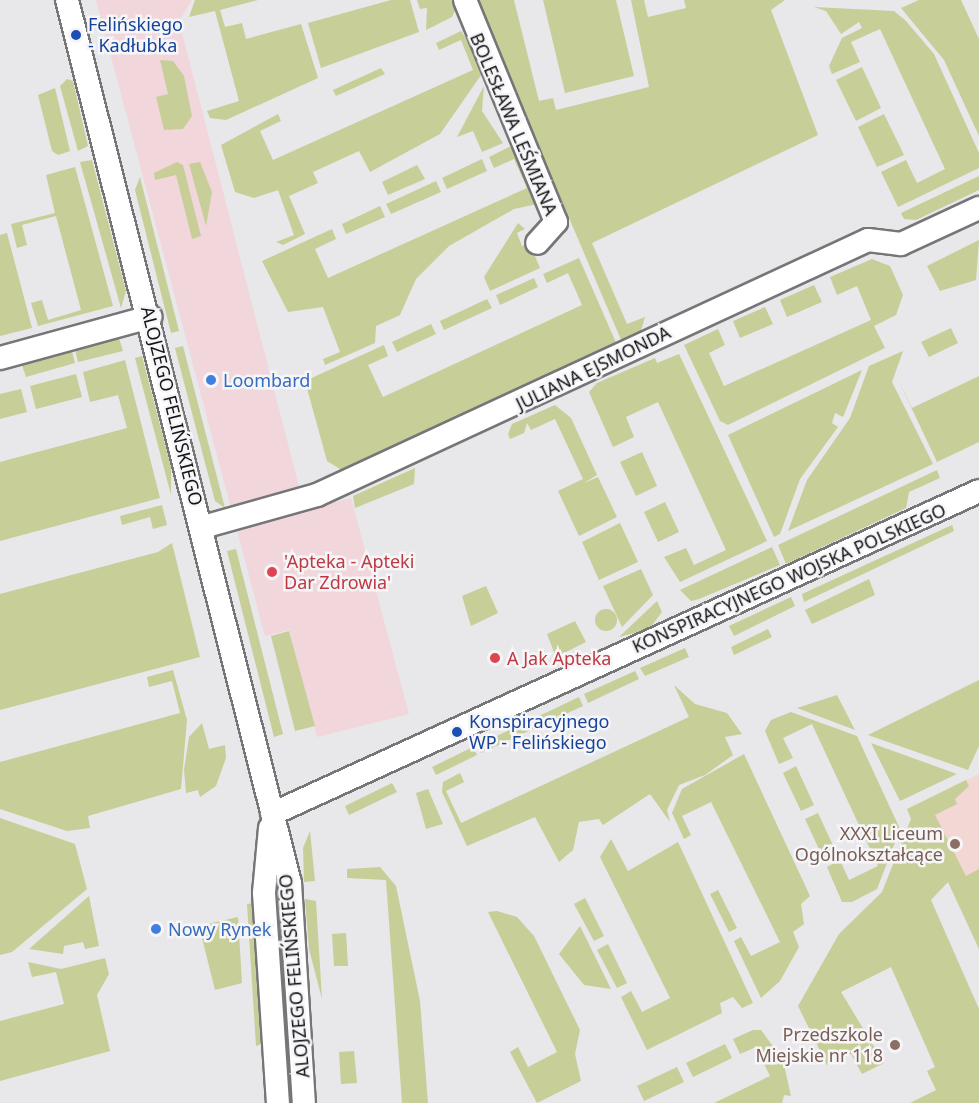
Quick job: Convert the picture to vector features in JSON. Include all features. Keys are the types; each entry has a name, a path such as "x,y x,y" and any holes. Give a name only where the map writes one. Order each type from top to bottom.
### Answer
{"street":[{"name":"ALOJZEGO FELIŃSKIEGO","path":"67,0 203,527 291,892 304,1103"},
{"name":"BOLESŁAWA LEŚMIANA","path":"465,0 556,222 537,243"},
{"name":"JULIANA EJSMONDA","path":"203,527 317,495 868,240 901,244 979,208"},
{"path":"0,358 150,317"},
{"name":"KONSPIRACYJNEGO WOJSKA POLSKIEGO","path":"272,814 979,491"},
{"name":"ALOJZEGO FELIŃSKIEGO","path":"272,814 264,893 278,1103"}],"shaded area":[{"path":"96,0 192,0 179,21 305,510 351,498 409,714 317,737 289,630 265,636"},
{"name":"XXXI Liceum Ogólnokształcące","path":"979,774 979,949 914,806"}],"green space":[{"path":"195,0 258,0 220,10 225,27 242,23 246,39 301,24 318,78 226,120 210,118 207,111 239,101 215,11 189,17"},
{"path":"391,0 410,0 419,32 321,68 308,23"},
{"path":"417,0 459,0 459,2 452,17 426,30 427,8 420,9"},
{"path":"476,0 514,0 539,101 553,98 556,110 649,87 631,0 644,0 648,17 686,8 684,0 785,0 771,10 818,135 592,243 627,324 645,317 640,334 622,342"},
{"path":"543,0 616,0 634,76 565,93"},
{"path":"919,0 961,0 979,39 979,136 944,60 901,8"},
{"path":"814,7 894,11 906,21 934,54 979,153 979,168 898,207 881,172 906,160 917,183 945,169 880,29 851,42 860,62 832,74 829,66 842,38 862,28 859,22 841,34 826,11"},
{"path":"461,31 486,68 440,134 370,172 359,151 313,172 318,183 289,196 305,234 283,245 276,242 294,235 278,190 254,198 235,192 221,145 278,114 281,121 260,131 273,160 473,70 461,40 439,50 436,43"},
{"path":"160,60 173,61 184,76 192,116 183,129 164,130 156,97 168,94"},
{"path":"862,67 881,108 856,121 836,80"},
{"path":"381,68 385,74 336,96 333,90"},
{"path":"67,79 73,81 88,146 78,151 60,86"},
{"path":"484,86 482,111 503,143 482,152 473,131 457,137"},
{"path":"55,88 70,151 58,155 52,151 38,95"},
{"path":"884,114 904,155 877,167 858,127"},
{"path":"509,147 519,150 537,204 514,209 449,246 416,279 400,315 376,326 375,343 325,365 323,359 340,352 323,307 288,312 262,261 332,229 336,239 315,249 328,278 527,188 514,159 494,168 489,157"},
{"path":"482,159 487,171 447,189 442,178"},
{"path":"92,160 126,291 121,308 80,162"},
{"path":"177,162 183,165 201,236 192,239 176,175 155,180 154,173"},
{"path":"200,162 212,192 206,226 189,164"},
{"path":"417,165 425,179 388,195 382,182"},
{"path":"75,167 113,306 38,326 31,303 42,300 48,320 81,310 56,216 22,225 27,245 17,248 11,224 55,213 46,175"},
{"path":"979,176 979,190 916,220 904,219 901,213"},
{"path":"140,177 179,331 171,333 135,190"},
{"path":"436,181 441,192 391,214 386,204"},
{"path":"380,206 385,217 346,234 342,224"},
{"path":"518,223 525,229 517,233 522,246 530,244 540,268 490,291 484,277"},
{"path":"7,233 32,328 0,336 0,235"},
{"path":"979,240 976,280 940,291 927,266"},
{"path":"579,258 617,345 352,466 340,469 327,461 305,381 384,345 388,356 368,365 383,397 582,305 568,273 547,283 543,274"},
{"path":"872,259 890,266 903,295 896,315 874,326 885,348 728,425 720,421 684,345 718,329 725,345 709,353 724,386 871,320 857,286 837,295 830,277"},
{"path":"534,278 538,287 500,305 496,295"},
{"path":"814,285 822,302 787,317 780,300"},
{"path":"487,299 492,308 444,330 440,321"},
{"path":"765,307 773,324 740,338 733,321"},
{"path":"431,324 436,334 397,352 392,342"},
{"path":"951,328 958,343 929,357 921,342"},
{"path":"119,338 123,351 78,362 75,349"},
{"path":"183,346 225,508 215,501 175,348"},
{"path":"72,351 75,363 26,377 22,365"},
{"path":"903,351 892,382 933,464 788,531 807,480 850,418 869,366"},
{"path":"679,354 767,541 680,582 664,557 686,548 694,565 726,550 658,402 626,417 634,437 613,447 589,392 597,383 655,358 657,363"},
{"path":"142,356 171,467 171,495 135,358"},
{"path":"125,360 160,498 0,541 0,462 127,428 118,395 90,402 83,372"},
{"path":"862,370 843,417 835,413 832,423 838,427 800,479 780,534 774,537 728,435"},
{"path":"895,373 912,408 979,376 979,442 937,462"},
{"path":"76,374 82,397 36,409 30,386"},
{"path":"21,389 27,412 0,419 0,394"},
{"path":"555,405 571,418 597,475 584,483 598,477 617,517 579,536 558,491 583,479 555,419 531,430 527,423 524,433 510,439 508,434 512,424"},
{"path":"642,452 657,486 636,496 620,462"},
{"path":"415,468 414,484 355,508 353,496"},
{"path":"937,470 940,478 909,492 906,508 786,564 778,545"},
{"path":"665,502 679,532 658,542 644,512"},
{"path":"162,505 167,525 153,529 150,517 122,525 120,516"},
{"path":"620,523 638,562 599,580 582,542"},
{"path":"952,525 954,531 804,602 802,594"},
{"path":"172,543 200,657 0,710 0,594 158,552"},
{"path":"772,547 780,565 691,601 680,590"},
{"path":"236,549 283,734 274,737 227,551"},
{"path":"641,569 653,595 622,627 603,586"},
{"path":"869,579 875,595 812,624 805,610"},
{"path":"486,586 498,613 471,626 462,596"},
{"path":"791,597 795,606 734,636 729,626"},
{"path":"657,601 662,612 649,629 619,637"},
{"path":"606,609 614,612 617,620 614,628 606,631 598,628 595,620 598,612"},
{"path":"575,621 586,642 556,657 547,634"},
{"path":"768,629 772,637 734,655 731,647"},
{"path":"289,631 315,726 295,731 271,636"},
{"path":"685,648 689,657 645,676 640,668"},
{"path":"173,670 187,720 181,789 88,816 90,828 67,831 0,809 0,762 180,713 172,681 149,687 147,677"},
{"path":"635,671 639,679 588,703 584,694"},
{"path":"979,680 979,746 968,770 868,735"},
{"path":"674,685 695,704 727,713 742,734 725,737 733,755 705,775 679,785 667,810 670,822 650,794 603,825 599,819 579,822 573,850 559,862 535,817 467,846 442,792 443,782 460,773 464,782 446,791 461,823 689,717"},
{"path":"837,695 855,730 797,708"},
{"path":"579,697 583,706 481,753 478,745"},
{"path":"791,712 857,736 900,829 877,889 852,902 842,902 827,867 840,860 849,880 878,866 812,724 783,738 793,758 779,764 765,731 771,720"},
{"path":"202,723 209,749 225,745 226,758 216,786 200,797 198,790 186,793 184,770 189,737"},
{"path":"871,743 957,774 900,801"},
{"path":"473,747 477,755 436,775 432,767"},
{"path":"744,754 810,896 801,904 804,924 793,932 799,947 780,981 761,998 734,941 741,937 751,956 780,942 711,802 682,816 691,835 684,839 672,813 682,789"},
{"path":"796,766 814,805 801,811 783,773"},
{"path":"966,780 969,786 955,799 957,804 935,815 966,876 979,869 979,949 948,882 931,900 979,1009 979,1103 910,1103 936,1090 927,1071 935,1067 891,967 841,992 884,1063 862,1074 851,1054 827,1065 798,1006 839,934 882,892 911,819 907,809"},
{"path":"392,783 397,792 349,815 345,806"},
{"path":"428,789 443,824 426,829 416,793"},
{"path":"818,813 836,852 823,858 805,819"},
{"path":"0,818 75,844 87,889 12,952 0,955"},
{"path":"310,831 315,881 304,882 303,848"},
{"path":"611,839 628,871 678,842 753,1003 742,1008 733,997 720,1003 722,1013 647,1050 621,997 631,991 642,1012 670,998 600,857"},
{"path":"380,867 396,886 420,1001 428,1103 402,1103 386,880 347,878 347,869"},
{"path":"718,890 737,928 729,932 710,894"},
{"path":"89,896 99,946 85,949 83,942 64,946 63,954 29,949"},
{"path":"585,898 604,936 594,941 574,904"},
{"path":"305,899 316,901 322,999 309,949"},
{"path":"280,901 293,1103 286,1103 272,902"},
{"path":"255,903 264,1043 256,1046 247,904"},
{"path":"497,911 517,917 534,936 580,1030 575,1054 581,1081 537,1103 510,1052 518,1047 528,1067 557,1052 488,912"},
{"path":"238,917 242,983 215,990 199,926"},
{"path":"580,926 611,989 584,985 559,954"},
{"path":"346,933 348,966 334,966 332,934"},
{"path":"608,944 627,983 617,988 597,950"},
{"path":"105,958 109,974 97,995 110,1051 0,1081 0,1021 64,1004 56,972 32,977 28,962 61,969"},
{"path":"753,1030 761,1030 783,1060 791,1096 784,1095 782,1103 714,1103 770,1076 756,1047 740,1054 733,1039"},
{"path":"725,1044 732,1058 693,1077 686,1063"},
{"path":"354,1051 357,1083 341,1084 339,1052"},
{"path":"677,1067 684,1082 644,1101 637,1086"}],"place":[{"name":"Felińskiego - Kadłubka","path":"76,35"},
{"name":"Loombard","path":"211,380"},
{"name":"'Apteka - Apteki Dar Zdrowia'","path":"272,572"},
{"name":"A Jak Apteka","path":"495,658"},
{"name":"Konspiracyjnego WP - Felińskiego","path":"457,732"},
{"name":"XXXI Liceum Ogólnokształcące","path":"955,844"},
{"name":"Nowy Rynek","path":"156,929"},
{"name":"Przedszkole Miejskie nr 118","path":"895,1045"}]}
